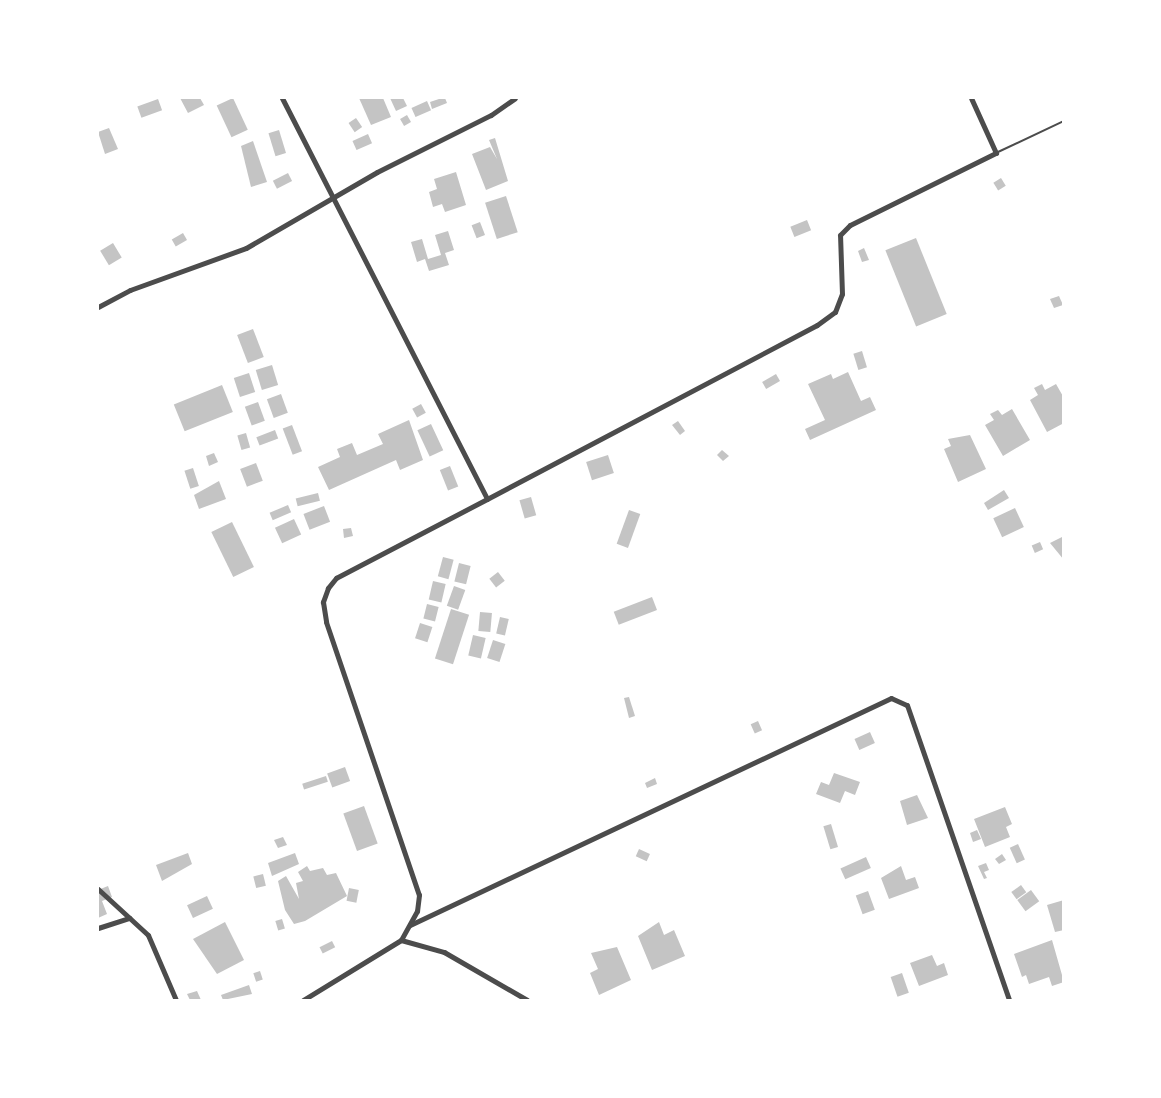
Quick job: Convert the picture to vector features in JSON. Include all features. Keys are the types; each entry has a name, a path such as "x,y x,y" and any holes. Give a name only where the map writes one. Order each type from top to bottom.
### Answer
{"street":[{"path":"282,98 487,499"},
{"path":"98,307 129,290 246,248 377,172 491,115 515,98"},
{"path":"303,1000 401,940 410,925 419,895 326,622 323,602 336,578 817,325 835,312 842,294 837,250 840,235 850,225 996,153 971,98"},
{"path":"410,925 891,698 907,705 1009,1000"},
{"path":"98,889 148,935 176,1000"},
{"path":"98,928 129,918"},
{"path":"401,940 444,952 527,1000"}],"lane":[{"path":"996,153 1064,122"}],"building":[{"path":"180,98 200,98 204,105 188,113"},
{"path":"233,98 248,130 231,137 217,106"},
{"path":"359,98 383,98 391,117 371,125"},
{"path":"390,98 403,98 407,106 396,111"},
{"path":"445,98 447,103 432,109 430,102"},
{"path":"158,99 162,110 141,118 137,107"},
{"path":"427,101 431,110 416,117 411,108"},
{"path":"407,115 411,122 404,126 400,119"},
{"path":"356,118 362,127 355,132 349,123"},
{"path":"109,128 118,149 105,154 98,132"},
{"path":"279,130 286,153 275,156 268,133"},
{"path":"368,134 372,143 357,150 352,141"},
{"path":"495,138 508,181 486,190 472,154 490,147 497,159 489,140"},
{"path":"253,141 267,182 251,187 241,146"},
{"path":"456,172 466,205 445,212 442,204 433,207 429,192 437,189 434,179"},
{"path":"288,173 292,181 277,189 273,181"},
{"path":"1001,178 1006,186 998,190 993,183"},
{"path":"506,196 518,232 497,239 485,203"},
{"path":"807,220 811,230 794,237 790,227"},
{"path":"480,222 485,235 477,238 472,225"},
{"path":"448,231 454,250 445,253 449,265 429,271 425,259 417,262 411,242 422,239 428,259 441,255 435,235"},
{"path":"183,233 187,240 176,246 172,240"},
{"path":"916,238 947,314 916,326 885,250"},
{"path":"113,243 122,258 109,265 100,251"},
{"path":"864,248 869,260 862,262 858,251"},
{"path":"1059,296 1063,305 1054,308 1050,299"},
{"path":"253,329 264,357 248,363 237,335"},
{"path":"862,351 867,367 858,370 853,354"},
{"path":"272,365 278,385 262,390 256,370"},
{"path":"848,372 861,401 870,397 876,410 810,440 805,429 825,420 808,384 831,374 833,379"},
{"path":"249,373 255,392 240,397 234,378"},
{"path":"776,374 780,381 766,389 762,382"},
{"path":"1042,384 1045,390 1056,384 1064,398 1064,423 1047,432 1030,400 1038,395 1034,388"},
{"path":"222,385 233,412 185,431 174,404"},
{"path":"281,394 288,413 274,418 267,399"},
{"path":"258,402 265,421 252,426 245,407"},
{"path":"421,404 426,413 417,418 412,409"},
{"path":"1012,409 1030,440 1003,456 985,425 994,420 990,414 998,410 1002,415"},
{"path":"409,420 423,460 400,470 396,460 329,490 318,467 340,457 337,449 352,443 357,455 383,444 378,434"},
{"path":"678,421 685,431 680,435 672,425"},
{"path":"431,424 443,450 430,457 417,430"},
{"path":"292,425 302,451 293,455 283,429"},
{"path":"275,430 278,438 260,446 256,437"},
{"path":"246,433 250,447 241,450 237,435"},
{"path":"970,435 986,469 958,482 944,449 951,446 948,439"},
{"path":"722,450 729,456 723,461 717,455"},
{"path":"214,453 218,462 209,466 206,456"},
{"path":"608,455 614,473 592,480 586,462"},
{"path":"256,463 263,481 247,487 240,469"},
{"path":"450,466 458,486 448,491 440,470"},
{"path":"193,468 199,486 190,489 184,471"},
{"path":"219,481 226,499 199,509 194,495"},
{"path":"1004,490 1009,498 988,510 984,503"},
{"path":"318,493 320,501 298,506 296,499"},
{"path":"531,497 536,515 525,519 519,500"},
{"path":"288,505 291,512 273,520 270,513"},
{"path":"324,506 330,522 310,530 303,514"},
{"path":"1015,508 1024,527 1002,537 993,518"},
{"path":"629,510 640,514 628,548 617,544"},
{"path":"294,519 301,534 282,543 275,528"},
{"path":"232,522 254,567 233,577 211,532"},
{"path":"351,528 353,536 344,538 343,529"},
{"path":"1064,536 1064,560 1050,543"},
{"path":"1040,542 1043,549 1035,553 1032,546"},
{"path":"443,557 454,560 448,579 438,576"},
{"path":"459,563 471,566 466,584 454,581"},
{"path":"498,572 505,581 496,587 489,579"},
{"path":"433,581 446,584 441,602 429,600"},
{"path":"454,586 465,590 458,610 447,606"},
{"path":"652,597 657,610 619,625 614,612"},
{"path":"427,604 439,607 435,621 423,619"},
{"path":"451,609 469,615 453,664 435,658"},
{"path":"480,612 492,613 490,632 478,631"},
{"path":"500,617 509,619 505,636 496,634"},
{"path":"420,623 432,627 427,642 415,638"},
{"path":"473,635 486,638 481,658 468,655"},
{"path":"493,640 505,644 499,662 487,658"},
{"path":"629,697 635,716 629,718 624,698"},
{"path":"758,721 762,730 755,733 751,724"},
{"path":"870,732 875,743 859,750 854,739"},
{"path":"345,767 350,781 332,788 327,773"},
{"path":"834,773 860,782 855,795 845,791 840,803 816,794 821,782 829,785"},
{"path":"326,776 328,782 304,789 302,784"},
{"path":"655,778 657,784 647,788 645,783"},
{"path":"917,795 928,818 907,825 900,801"},
{"path":"364,806 378,844 357,851 343,814"},
{"path":"1005,807 1012,824 1006,827 1010,837 985,847 974,819"},
{"path":"831,824 838,847 830,849 823,826"},
{"path":"977,830 981,839 973,842 970,833"},
{"path":"283,837 287,845 278,848 274,840"},
{"path":"1018,844 1025,860 1017,863 1010,848"},
{"path":"639,849 650,854 647,861 636,856"},
{"path":"188,853 192,864 162,881 156,865"},
{"path":"295,853 299,864 272,876 268,863"},
{"path":"1002,854 1006,860 999,864 995,859"},
{"path":"866,857 871,868 845,879 840,868"},
{"path":"986,863 989,870 984,872 987,878 984,879 978,866"},
{"path":"307,866 310,871 323,868 327,875 336,873 347,896 305,921 294,924 285,910 278,881 286,876 299,899 296,883 303,881 298,872"},
{"path":"901,866 906,880 915,877 919,888 889,899 881,878"},
{"path":"263,874 266,886 256,888 253,876"},
{"path":"1021,885 1026,892 1017,899 1011,892"},
{"path":"108,886 112,897 102,901 107,914 98,918 98,890"},
{"path":"349,888 359,890 356,903 347,901"},
{"path":"1031,890 1039,901 1025,911 1017,900"},
{"path":"868,891 875,910 863,914 856,895"},
{"path":"207,896 213,909 193,918 187,905"},
{"path":"1064,900 1064,930 1055,932 1047,905"},
{"path":"282,919 285,929 278,931 275,921"},
{"path":"225,922 244,960 217,974 193,939"},
{"path":"659,922 664,935 674,930 685,956 652,970 638,936"},
{"path":"1052,940 1064,982 1052,986 1049,977 1029,984 1026,975 1022,977 1014,954"},
{"path":"332,941 335,947 323,954 320,947"},
{"path":"617,947 631,980 599,995 590,973 598,969 591,953"},
{"path":"932,955 937,966 944,963 948,975 919,986 910,963"},
{"path":"260,971 263,980 256,982 253,973"},
{"path":"902,973 909,993 897,997 891,977"},
{"path":"249,985 252,994 223,1000 221,995"},
{"path":"197,991 201,1000 190,1000 187,994"}]}
